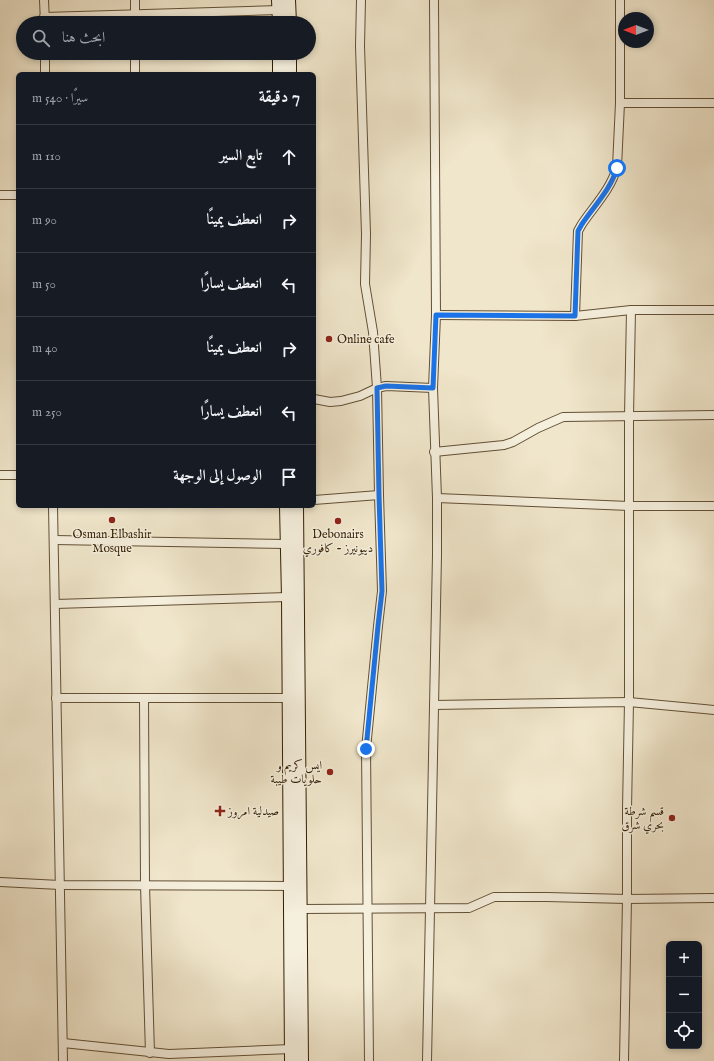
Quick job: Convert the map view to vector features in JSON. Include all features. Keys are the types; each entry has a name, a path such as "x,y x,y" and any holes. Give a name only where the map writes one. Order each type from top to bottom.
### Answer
{"street":[{"path":"44,0 44,16"},
{"path":"135,0 135,16"},
{"path":"289,0 290,16"},
{"path":"361,0 360,46 366,234 366,284 373,332 377,388 382,591 366,749 369,1061"},
{"path":"427,1061 437,563 437,498 434,452 433,388 436,315 434,0"},
{"path":"575,316 578,231 610,184 617,168 620,103 620,0"},
{"path":"166,16 278,5 279,16"},
{"path":"45,60 46,72"},
{"path":"135,60 135,72"},
{"path":"279,60 279,72"},
{"path":"290,60 290,72"},
{"path":"620,103 714,103"},
{"path":"0,195 16,195"},
{"path":"436,315 575,316 632,310 714,310"},
{"path":"624,1061 629,702 629,416 632,310"},
{"path":"316,399 330,402 341,401 360,396 377,388 386,386 433,388"},
{"path":"434,452 504,445 563,417 714,415"},
{"path":"0,475 16,475"},
{"path":"316,500 379,495"},
{"path":"437,498 629,506 714,506"},
{"path":"53,508 63,1061"},
{"path":"286,508 288,698 295,886 301,909 302,1061"},
{"path":"63,1043 150,1053 291,1055 295,886 298,508"},
{"path":"54,540 286,544 298,557"},
{"path":"55,604 288,597"},
{"path":"56,698 288,698"},
{"path":"144,698 145,885 150,1053"},
{"path":"434,705 629,702 714,710"},
{"path":"0,882 60,885 295,886"},
{"path":"301,909 469,908 494,897 627,899 714,898"}],"place":[{"name":"Online cafe","path":"329,339"},
{"name":"Osman Elbashir Mosque","path":"112,520"},
{"name":"Debonairs ديبونيرز - كافوري","path":"338,521"},
{"name":"ايس كريم و حلويات طيبة","path":"330,772"},
{"name":"صيدلية امروز","path":"220,811"},
{"name":"قسم شرطة بحري شرق","path":"672,818"}],"route":[{"path":"366,749 382,591 377,388 386,386 433,388 436,315 575,316 578,231 610,184 617,168"}]}
